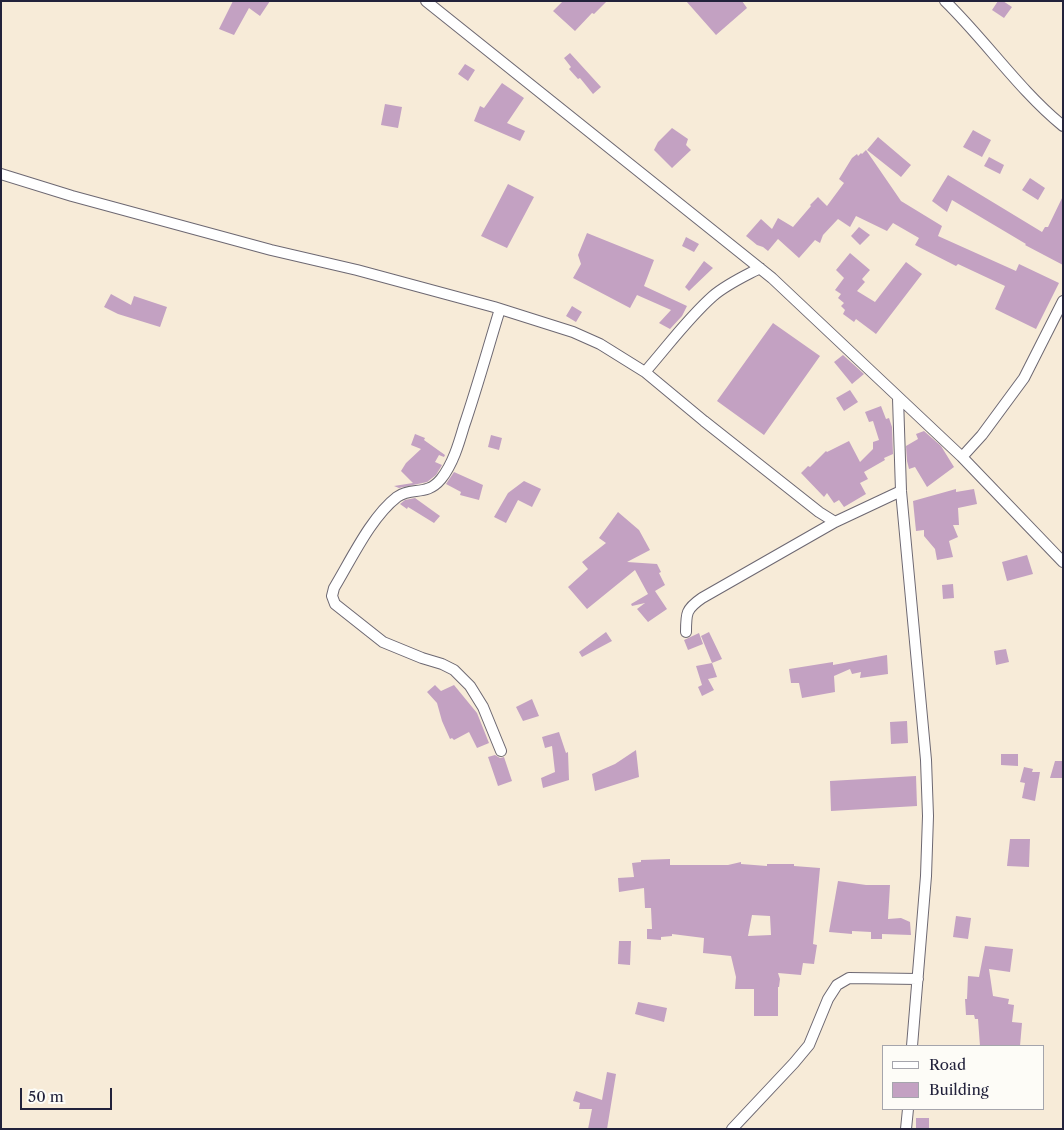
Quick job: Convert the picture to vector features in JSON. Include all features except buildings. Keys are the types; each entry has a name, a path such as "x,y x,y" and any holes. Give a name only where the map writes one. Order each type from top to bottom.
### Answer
{"street":[{"path":"426,1 760,268 962,457 1063,562"},
{"path":"945,1 969,24 1040,108 1063,126"},
{"path":"1,174 72,196 252,245 357,270 500,309 573,332 600,344 645,372 819,512 835,522"},
{"path":"645,372 696,313 714,296 733,282 760,268"},
{"path":"962,457 982,435 1024,378 1063,301"},
{"path":"500,309 477,389 456,450 442,478 430,489 408,492 396,498 377,518 334,588 332,596 335,604 383,642 454,670 470,686 483,707 502,751"},
{"path":"898,398 901,491 926,760 928,816 926,876 912,1045"},
{"path":"686,632 686,615 689,607 702,598 835,522 901,491"},
{"path":"732,1129 809,1046 828,999 837,985 849,978 918,979"},
{"path":"906,1129 908,1110"}]}
